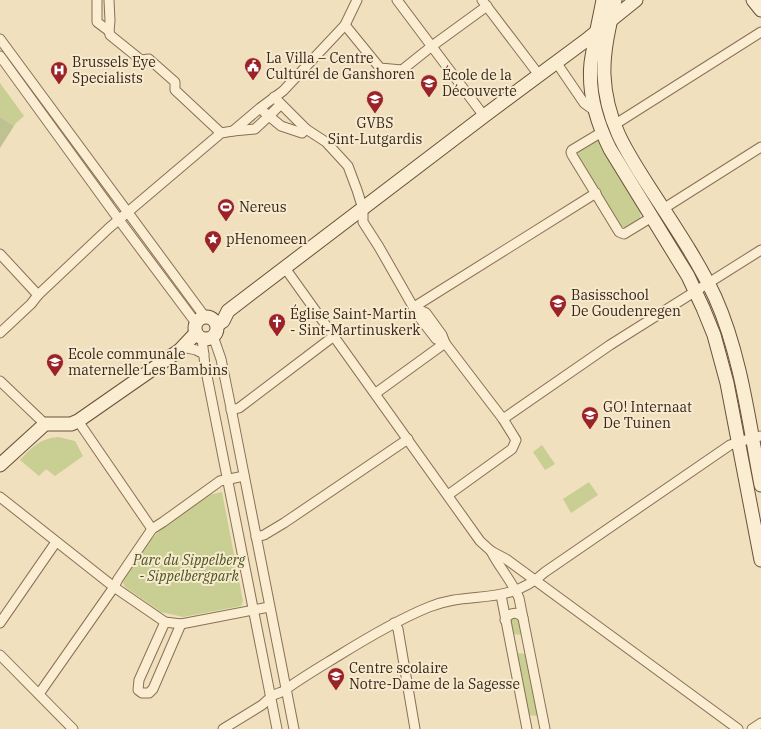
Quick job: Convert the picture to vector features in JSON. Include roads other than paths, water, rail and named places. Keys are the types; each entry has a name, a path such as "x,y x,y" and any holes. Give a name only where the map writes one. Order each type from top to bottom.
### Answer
{"main road":[{"path":"603,0 591,65 595,111 610,149 686,272 709,321 727,383 761,560"},
{"path":"614,0 605,55 604,75 608,107 614,125 627,152 702,272 721,313 735,354 756,437 761,485"},
{"path":"0,465 44,424 71,424 78,421 184,349 218,314 228,311 636,0"},
{"path":"753,0 761,10"}],"street":[{"path":"97,0 97,22 109,31 110,35 141,60 149,59 175,82 175,90 221,133"},
{"path":"109,0 109,31"},
{"path":"233,131 283,91 345,25 357,0"},
{"path":"397,0 484,116"},
{"path":"345,25 380,68 402,70 484,3 539,75"},
{"path":"614,125 761,32"},
{"path":"0,39 128,211 206,327 221,359 294,729"},
{"path":"0,56 119,219 206,327 204,354 276,729"},
{"path":"556,62 584,103 595,111"},
{"path":"274,97 306,129 326,142 348,166 363,209 363,222 418,316 436,339 445,343 503,419 516,440 512,449 448,495"},
{"path":"40,109 48,104"},
{"path":"0,333 119,219 221,133 255,129 266,114 279,106"},
{"path":"266,114 281,126 302,133 306,129"},
{"path":"602,132 571,152 619,232 624,234 652,217"},
{"path":"663,209 761,148"},
{"path":"414,307 596,193"},
{"path":"503,419 610,345 761,250"},
{"path":"0,254 38,295"},
{"path":"285,268 376,393 480,541 491,551 506,559 738,729"},
{"path":"231,410 239,408 334,336"},
{"path":"376,393 445,343"},
{"path":"184,349 196,350 204,354"},
{"path":"0,382 44,424"},
{"path":"78,421 152,529"},
{"path":"223,729 270,698 394,623 430,606 452,601 500,595 516,591 536,581 545,572 730,445 756,437"},
{"path":"256,537 264,535 284,523 408,439"},
{"path":"39,694 114,587 152,529 220,481 244,476"},
{"path":"0,497 114,587 165,622 181,624 269,607"},
{"path":"0,623 56,542"},
{"path":"491,551 519,598 545,729"},
{"path":"500,595 527,729"},
{"path":"505,620 507,616 514,613 523,618"},
{"path":"165,622 139,680 138,690 142,693 149,693 153,689 181,624"},
{"path":"394,623 398,629 415,729"},
{"path":"0,655 73,729"},
{"path":"752,729 761,723"}],"place":[{"name":"La Villa – Centre Culturel de Ganshoren","path":"253,81"},
{"name":"Brussels Eye Specialists","path":"59,85"},
{"name":"École de la Découverte","path":"429,98"},
{"name":"GVBS Sint-Lutgardis","path":"375,114"},
{"name":"Nereus","path":"226,222"},
{"name":"pHenomeen","path":"213,254"},
{"name":"Basisschool De Goudenregen","path":"558,318"},
{"name":"Église Saint-Martin - Sint-Martinuskerk","path":"277,337"},
{"name":"Ecole communale maternelle Les Bambins","path":"55,377"},
{"name":"GO! Internaat De Tuinen","path":"590,430"},
{"name":"Centre scolaire Notre-Dame de la Sagesse","path":"336,691"}],"park label":[{"name":"Parc du Sippelberg - Sippelbergpark","path":"189,568"}]}
